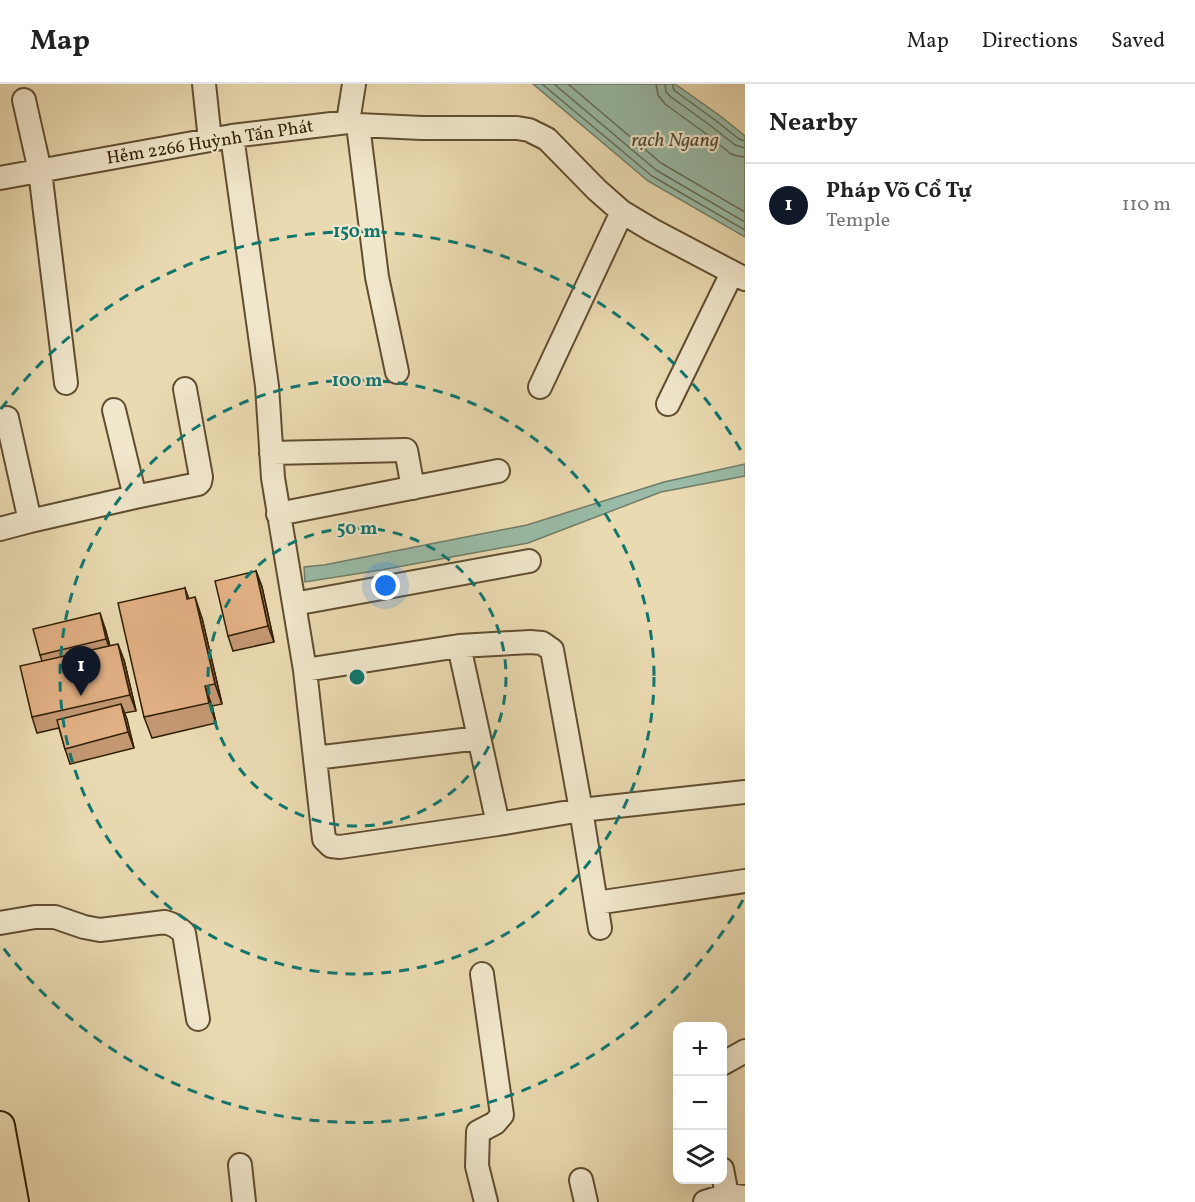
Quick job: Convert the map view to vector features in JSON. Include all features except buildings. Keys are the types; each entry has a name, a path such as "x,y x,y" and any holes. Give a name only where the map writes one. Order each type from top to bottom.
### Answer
{"main road":[{"path":"0,1126 14,1202"}],"street":[{"path":"204,84 221,138 267,386 278,514 305,670 324,839 331,846 340,848 581,810 745,792"},
{"path":"354,84 353,124 377,277 397,372"},
{"path":"24,100 40,171 66,383"},
{"name":"Hẻm 2266 Huỳnh Tấn Phát","path":"0,178 221,138 353,124 422,128 517,128 529,130 547,139 622,212 738,276"},
{"path":"540,387 622,212"},
{"path":"668,404 738,276"},
{"path":"0,529 200,482 185,389"},
{"path":"114,410 135,497"},
{"path":"7,418 30,521"},
{"path":"271,453 406,450 413,488"},
{"path":"278,514 498,471"},
{"path":"294,604 529,561"},
{"path":"305,670 459,646 530,642 542,643 552,650 600,928"},
{"path":"459,646 498,824"},
{"path":"315,758 479,738"},
{"path":"596,903 745,881"},
{"path":"0,923 46,916 100,930 165,922 179,927 184,933 198,1019"},
{"path":"482,974 502,1115 495,1124 478,1132 477,1166 486,1202"},
{"path":"727,1062 745,1051"},
{"path":"240,1166 244,1202"},
{"path":"705,1202 736,1196 727,1177"},
{"path":"581,1180 586,1202"}],"water":[{"name":"rạch Ngang","path":"533,84 675,84 719,115 745,136 745,237 648,181"},
{"path":"745,464 745,476 661,492 528,543 305,582 304,567 527,525 664,482"}],"place":[{"name":"Pháp Võ Cổ Tự","path":"81,696"}]}
